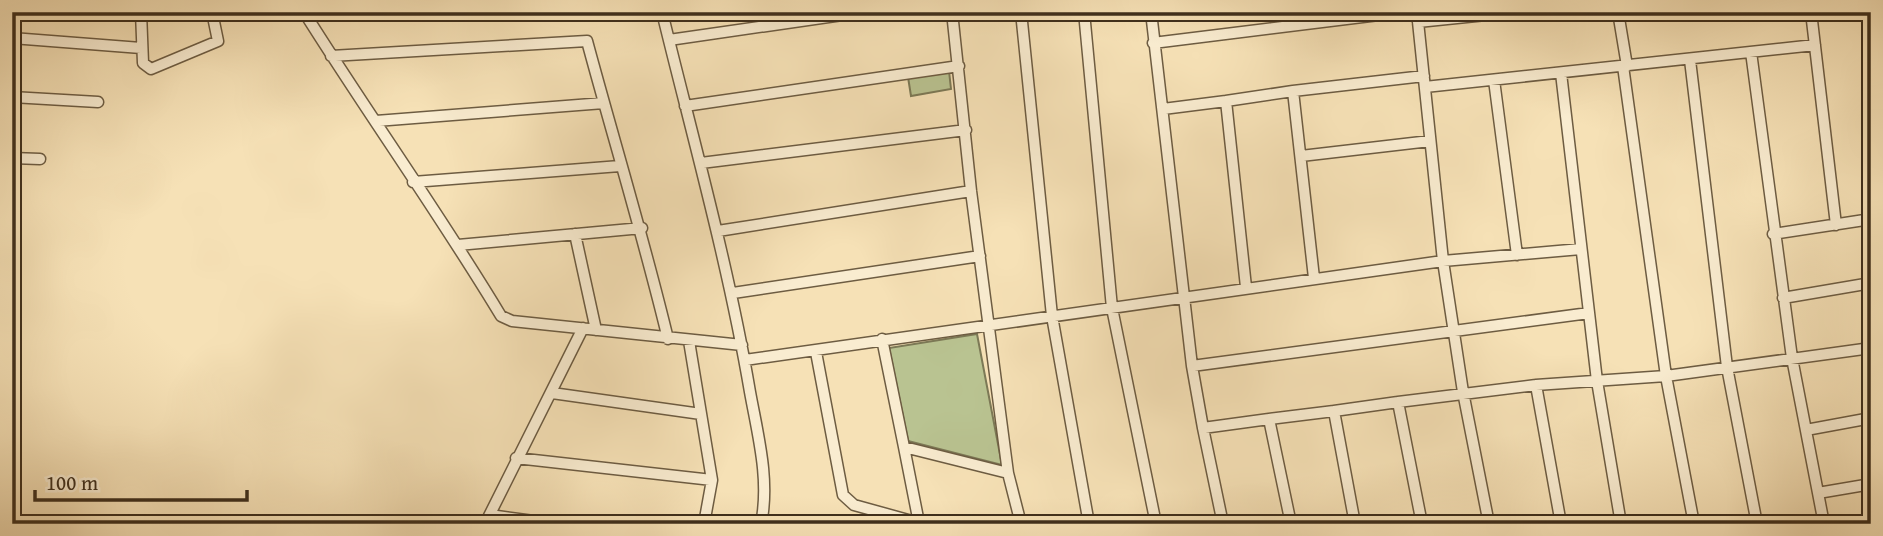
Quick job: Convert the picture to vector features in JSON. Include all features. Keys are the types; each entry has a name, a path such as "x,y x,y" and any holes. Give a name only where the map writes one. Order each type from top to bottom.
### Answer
{"street":[{"path":"141,12 141,48 145,66 151,69 218,41 212,12"},
{"path":"304,12 413,182 458,245 500,316 512,321 742,345"},
{"path":"662,12 733,293 763,467 766,500 761,524"},
{"path":"669,40 863,12"},
{"path":"953,12 988,324 1008,473 1021,524"},
{"path":"1021,12 1052,316 1089,524"},
{"path":"1084,12 1112,307 1156,524"},
{"path":"1151,12 1182,296 1203,428 1223,524"},
{"path":"1153,43 1403,12"},
{"path":"1489,524 1463,393 1443,261 1418,17 1515,12"},
{"path":"1618,12 1666,376 1694,524"},
{"path":"1811,12 1836,225"},
{"path":"12,38 141,48"},
{"path":"331,56 587,41 620,166 642,228 668,339"},
{"path":"1163,109 1293,91 1494,80 1815,45"},
{"path":"1751,52 1773,234 1792,358 1825,524"},
{"path":"1690,60 1727,368 1757,524"},
{"path":"685,106 959,65"},
{"path":"1561,73 1597,380 1621,524"},
{"path":"1494,80 1517,255"},
{"path":"1293,91 1314,278"},
{"path":"12,97 98,102"},
{"path":"1226,100 1247,287"},
{"path":"376,121 604,103"},
{"path":"701,163 967,130"},
{"path":"1301,156 1430,141"},
{"path":"12,158 40,159"},
{"path":"413,182 620,166"},
{"path":"718,231 971,191"},
{"path":"1773,234 1871,219"},
{"path":"458,245 642,228"},
{"path":"575,233 596,330"},
{"path":"745,360 816,352 882,339 1314,278 1443,261 1581,249"},
{"path":"733,293 980,256"},
{"path":"1783,299 1871,283"},
{"path":"1192,366 1589,313"},
{"path":"556,524 487,519 583,328"},
{"path":"816,352 843,495 854,505 922,523 882,339"},
{"path":"689,341 712,480 704,524"},
{"path":"1203,428 1463,393 1666,376 1871,348"},
{"path":"1536,385 1561,524"},
{"path":"552,393 701,414"},
{"path":"1398,402 1422,524"},
{"path":"1334,411 1355,524"},
{"path":"1806,430 1871,418"},
{"path":"1269,419 1291,524"},
{"path":"904,447 1008,473"},
{"path":"516,458 712,480"},
{"path":"1818,493 1871,484"}],"green space":[{"path":"949,71 951,89 911,96 908,77"},
{"path":"977,334 1002,465 908,441 889,348"}]}
